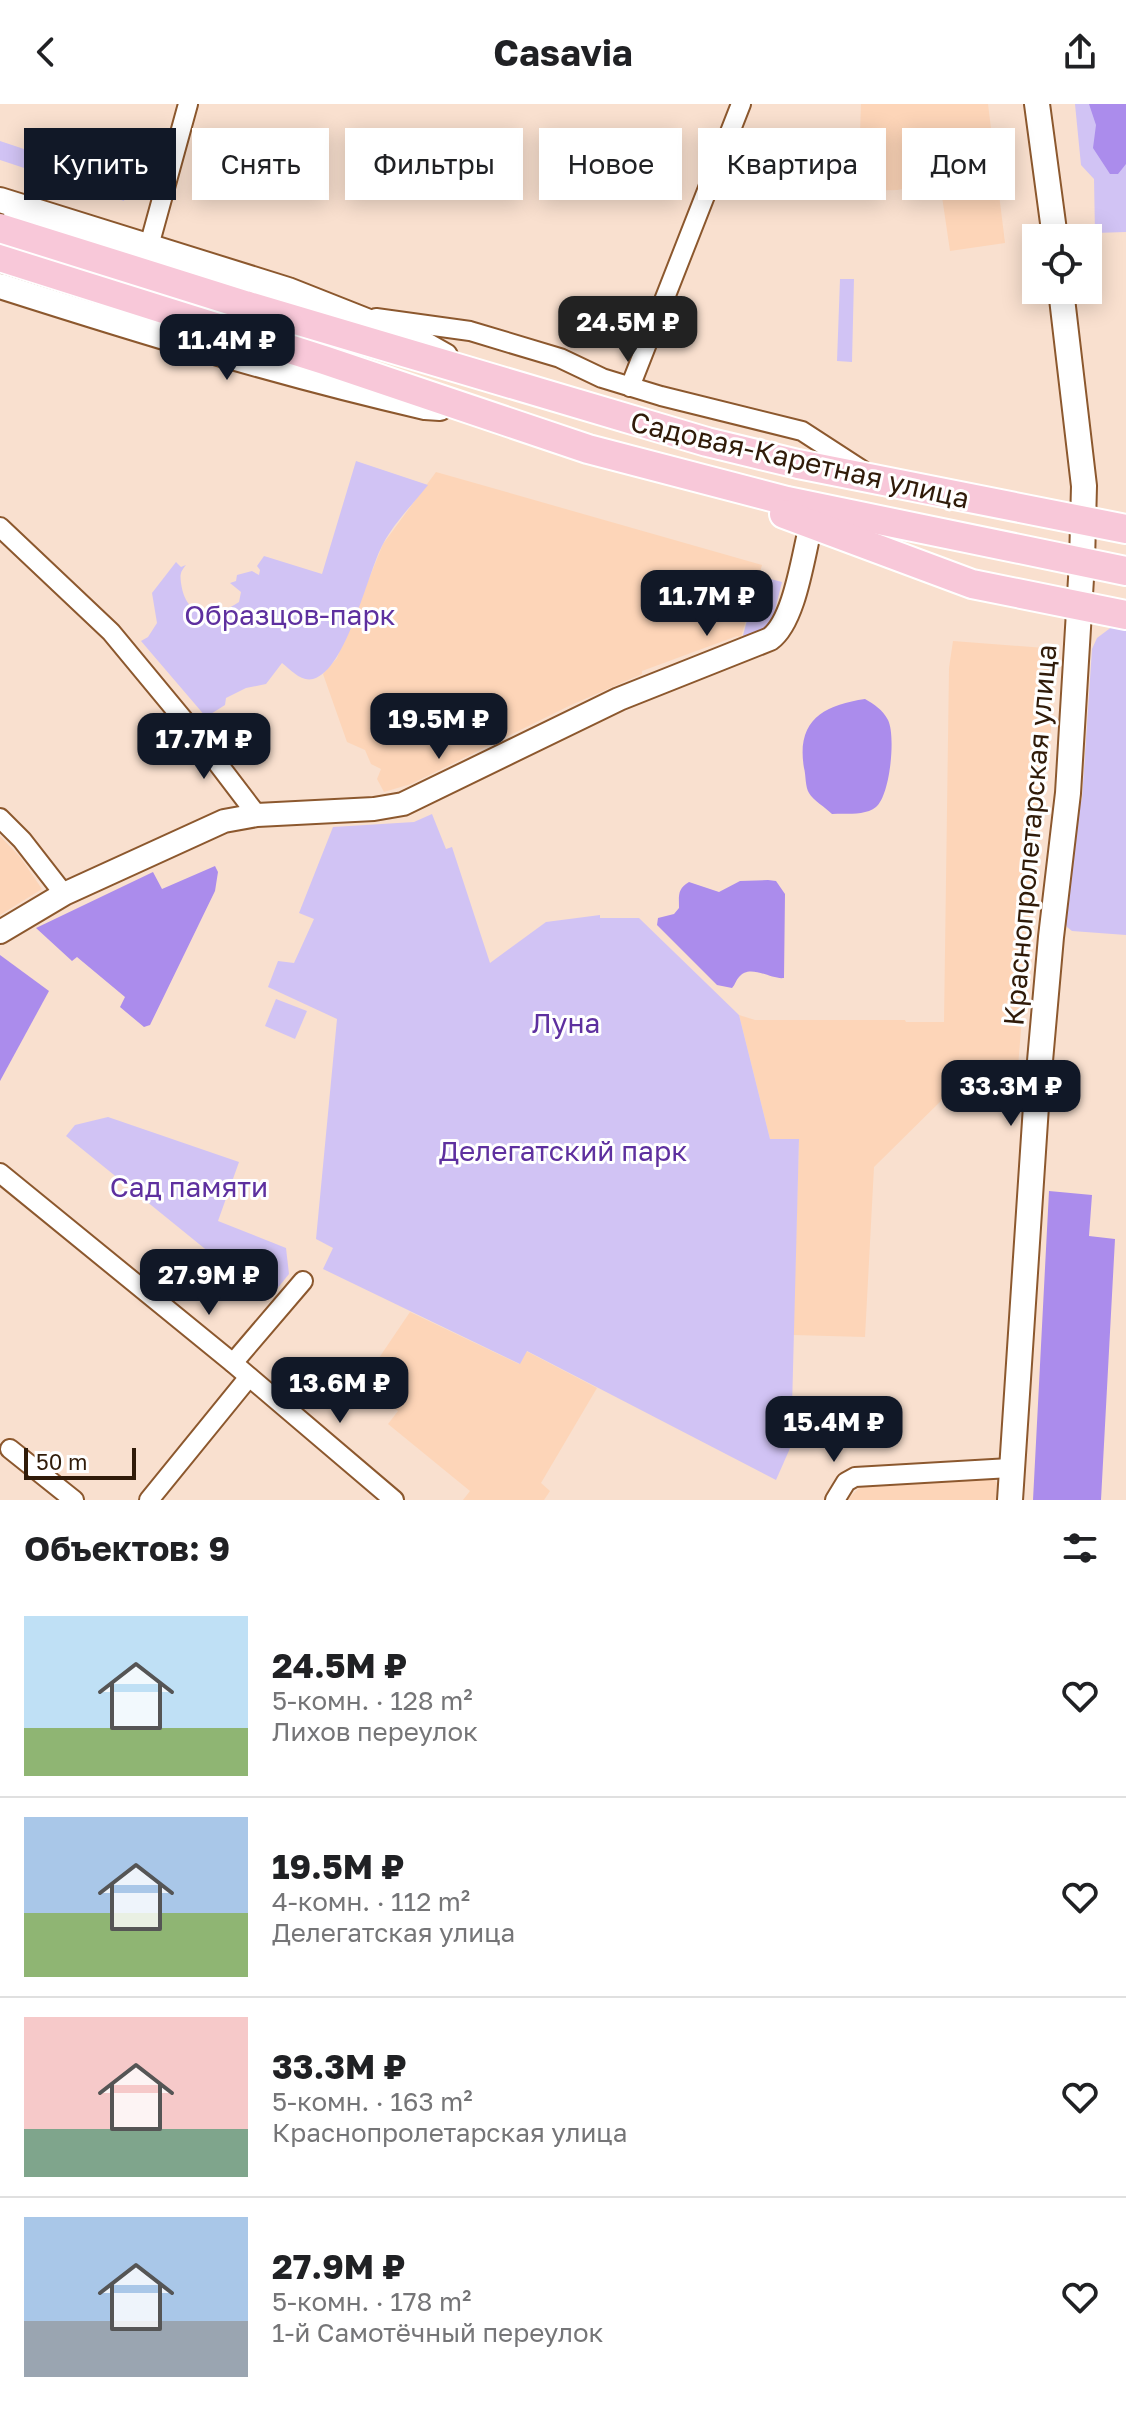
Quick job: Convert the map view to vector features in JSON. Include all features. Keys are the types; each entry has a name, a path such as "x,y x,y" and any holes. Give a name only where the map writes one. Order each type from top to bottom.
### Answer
{"main road":[{"path":"1037,104 1053,224"},
{"path":"0,200 288,290 422,343 479,374"},
{"path":"0,228 241,319"},
{"path":"0,257 241,319"},
{"path":"0,286 165,339 298,377 425,407 469,410"},
{"name":"Краснопролетарская улица","path":"1010,1500 1041,1046 1068,793 1082,562 1084,486 1063,304"},
{"name":"Садовая-Каретная улица","path":"241,319 479,374 707,442 886,482 1126,529"},
{"name":"Садовая-Каретная улица","path":"241,319 469,410 588,449 803,505 1126,571"},
{"name":"Садовая-Каретная улица","path":"691,477 972,584 1126,615"}],"street":[{"path":"149,246 188,104"},
{"path":"630,387 741,104"},
{"path":"346,313 470,331 560,358 589,373 630,387 802,431 844,460 886,482"},
{"path":"0,932 64,894 210,826 257,815 393,807 619,699 770,639 778,634 787,619 811,525"},
{"path":"0,527 111,632 257,815"},
{"path":"0,818 22,840 64,894"},
{"path":"0,1173 233,1363 394,1500"},
{"path":"233,1363 303,1281"},
{"path":"149,1500 249,1377"},
{"path":"10,1449 74,1500"},
{"path":"835,1500 848,1480 855,1477 1010,1468"}],"shaded area":[{"path":"861,104 988,104 991,128 902,128 902,189 886,190 886,128 860,128"},
{"path":"1089,104 1126,104 1126,164 1118,174 1110,174 1093,148 1096,125"},
{"path":"942,200 1000,200 1005,243 950,251"},
{"path":"436,472 762,565 741,637 642,671 642,674 571,705 411,784 384,792 377,779 381,769 371,764 365,750 347,742 323,674 337,658 383,544"},
{"path":"953,641 1045,648 1055,659 1050,745 1044,745 1015,1104 1010,1104 1010,1110 967,1107 947,1095 874,1167 865,1337 793,1335 799,1140 770,1139 739,1015 755,1020 944,1022 949,668"},
{"path":"865,699 884,713 890,728 890,765 885,791 872,810 832,814 808,790 804,738 816,718 825,711"},
{"path":"0,836 20,857 42,889 0,915"},
{"path":"215,866 218,872 215,891 150,1025 144,1027 120,1007 125,997 77,957 72,961 36,928 153,872 162,889"},
{"path":"740,881 776,881 785,894 784,978 749,972 739,977 732,988 717,985 657,925 658,918 674,914 679,908 681,890 689,882 719,892"},
{"path":"0,955 49,991 0,1081"},
{"path":"1049,1191 1092,1195 1089,1236 1115,1239 1101,1500 1033,1500"},
{"path":"410,1312 519,1364 526,1351 597,1388 541,1483 550,1491 544,1500 463,1500 470,1491 388,1424 398,1411 362,1383"},
{"path":"992,1477 997,1483 996,1500 847,1500 862,1485"}],"green space":[{"path":"1075,104 1126,104 1126,232 1102,233 1102,224 1095,224 1094,179 1081,165"},
{"path":"0,141 24,149 24,168 0,160"},
{"path":"840,279 854,279 852,362 837,361"},
{"name":"Образцов-парк","path":"356,461 428,485 383,544 355,619 336,658 325,672 313,679 296,675 282,663 266,684 246,688 226,698 225,705 206,717 141,641 148,637 157,623 152,593 176,562 181,567 186,565 181,583 189,604 202,612 211,613 239,602 241,592 230,583 236,581 237,575 252,571 259,575 257,566 264,556 322,574"},
{"path":"759,576 782,582 770,630 742,639"},
{"path":"1113,626 1126,627 1126,935 1072,931 1064,920 1075,818 1082,799 1092,649 1097,638"},
{"name":"Делегатский парк","path":"432,814 446,849 452,847 490,963 546,922 600,915 600,918 639,918 739,1015 770,1139 799,1139 791,1446 776,1480 527,1351 520,1364 323,1269 333,1248 316,1239 337,1019 268,987 278,961 294,963 314,919 299,913 333,827 414,822"},
{"path":"276,999 307,1011 295,1039 265,1026"},
{"name":"Сад памяти","path":"108,1117 239,1162 218,1221 286,1248 289,1274 268,1300 66,1136 75,1125"}],"park label":[{"name":"Луна","path":"566,1023"}]}
